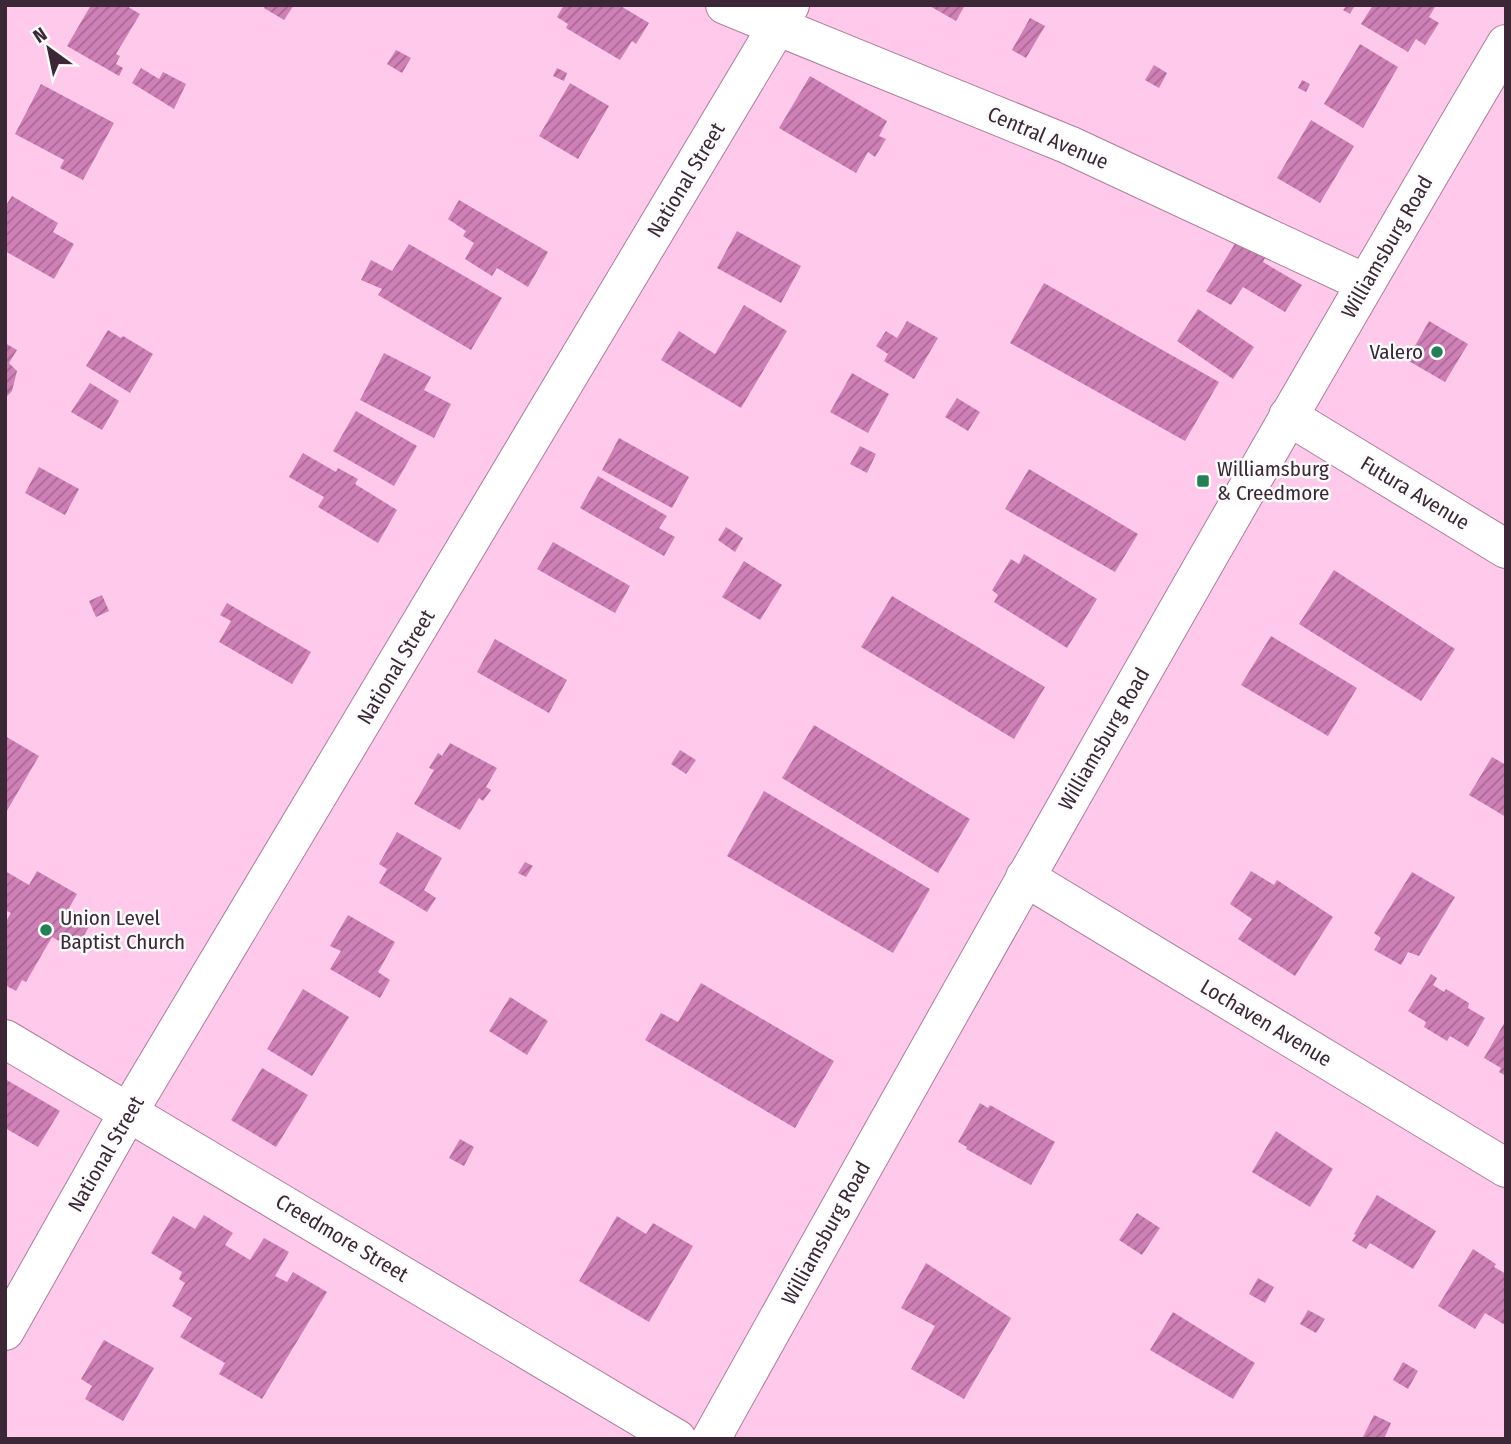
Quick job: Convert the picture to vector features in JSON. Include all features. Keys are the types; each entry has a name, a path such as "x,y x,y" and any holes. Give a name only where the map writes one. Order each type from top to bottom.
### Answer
{"street":[{"name":"Central Avenue","path":"725,5 784,16 1069,145 1365,284"},
{"name":"National Street","path":"5,1331 130,1111 784,16"},
{"name":"Williamsburg Road","path":"711,1439 1025,877 1288,416 1506,44"},
{"name":"Futura Avenue","path":"1288,416 1506,549"},
{"name":"Lochaven Avenue","path":"1025,877 1506,1168"},
{"name":"Creedmore Street","path":"5,1039 677,1439"}],"building":[{"path":"91,5 125,5 140,14 116,54 120,56 116,64 123,68 119,76 67,46"},
{"path":"266,5 294,5 284,20 264,8"},
{"path":"564,5 619,5 649,23 636,44 632,41 620,60 566,28 568,24 557,17"},
{"path":"928,5 965,5 956,21"},
{"path":"1347,5 1355,5 1350,14 1343,10"},
{"path":"1373,5 1436,5 1429,17 1439,23 1425,45 1416,39 1408,52 1361,24"},
{"path":"1030,18 1045,26 1026,58 1012,50"},
{"path":"1360,44 1398,67 1363,128 1324,104"},
{"path":"396,50 411,58 402,73 387,64"},
{"path":"1154,65 1167,73 1159,88 1145,80"},
{"path":"141,68 159,79 163,72 186,84 174,109 132,83"},
{"path":"557,68 567,73 564,81 553,76"},
{"path":"810,76 887,121 879,136 886,139 875,157 868,152 856,173 779,128"},
{"path":"1302,80 1310,84 1306,92 1298,88"},
{"path":"570,83 609,106 578,159 539,136"},
{"path":"41,84 114,123 83,180 60,168 64,160 15,134"},
{"path":"1311,120 1354,146 1320,203 1277,178"},
{"path":"12,196 58,223 53,232 74,244 54,279 5,251 5,207"},
{"path":"459,200 548,252 528,287 497,268 492,276 465,259 474,243 463,236 466,231 448,219"},
{"path":"737,231 801,266 781,303 717,268"},
{"path":"1239,237 1267,254 1263,262 1302,285 1285,312 1243,287 1231,305 1206,291"},
{"path":"409,244 502,298 471,350 378,295 382,289 361,280 371,260 392,271"},
{"path":"1044,283 1219,382 1185,441 1010,343"},
{"path":"744,305 787,331 741,408 661,360 679,331 715,354"},
{"path":"1198,309 1254,347 1233,379 1177,341"},
{"path":"907,321 938,338 914,379 884,361 888,354 876,346 886,331 897,338"},
{"name":"Valero","path":"1429,321 1468,344 1445,382 1407,360"},
{"path":"108,330 153,354 130,393 86,366"},
{"path":"5,343 17,350 9,363 17,371 12,391 5,398"},
{"path":"384,353 431,377 424,390 451,404 434,438 360,400"},
{"path":"852,373 889,394 868,433 830,412"},
{"path":"90,383 119,401 102,430 71,412"},
{"path":"957,398 980,412 968,431 945,417"},
{"path":"356,411 417,446 394,486 333,451"},
{"path":"619,438 689,477 672,508 602,470"},
{"path":"860,446 876,454 867,473 850,464"},
{"path":"303,453 336,472 338,468 358,479 355,484 397,510 378,543 318,507 324,497 289,477"},
{"path":"39,467 79,489 65,515 25,493"},
{"path":"1029,469 1138,534 1115,572 1005,509"},
{"path":"598,476 667,516 659,528 675,537 664,556 580,508"},
{"path":"726,527 743,538 735,552 718,540"},
{"path":"553,542 630,586 615,613 537,569"},
{"path":"1024,554 1097,599 1067,648 994,602 998,595 992,590 1011,559 1019,564"},
{"path":"744,561 782,585 760,620 722,597"},
{"path":"1334,570 1455,649 1421,701 1299,624"},
{"path":"102,595 109,611 96,617 89,601"},
{"path":"892,596 1045,687 1014,739 861,647"},
{"path":"227,603 311,652 292,684 219,642 231,621 220,615"},
{"path":"1271,636 1357,688 1328,736 1241,685"},
{"path":"495,639 567,680 549,713 477,672"},
{"path":"814,725 970,819 938,873 782,778"},
{"path":"5,736 39,756 5,814"},
{"path":"450,743 497,768 486,787 491,790 483,801 479,798 460,830 414,804 434,770 429,768 438,753 442,756"},
{"path":"680,750 696,760 686,774 671,764"},
{"path":"1492,757 1506,765 1506,817 1469,795"},
{"path":"764,791 930,889 893,953 727,856"},
{"path":"397,832 442,858 424,890 436,898 427,912 379,883 387,869 379,864"},
{"path":"525,862 533,866 526,877 518,873"},
{"name":"Union Level Baptist Church","path":"5,871 29,885 37,871 77,894 69,908 92,921 76,950 52,937 26,982 22,980 16,991 5,985 5,923 11,913 5,910"},
{"path":"1251,871 1274,885 1277,880 1333,917 1295,976 1238,939 1252,919 1230,904"},
{"path":"1412,872 1455,897 1419,956 1408,952 1401,965 1374,950 1381,938 1374,933"},
{"path":"348,915 395,942 378,972 390,980 380,998 330,969 341,951 330,946"},
{"path":"1431,974 1437,978 1433,985 1444,992 1446,989 1469,1003 1468,1008 1485,1018 1468,1047 1450,1036 1447,1041 1424,1027 1426,1022 1408,1011"},
{"path":"701,983 834,1061 795,1128 645,1040 661,1013 678,1022"},
{"path":"303,989 349,1017 312,1076 267,1049"},
{"path":"510,997 548,1021 527,1055 489,1031"},
{"path":"1506,1020 1506,1076 1499,1072 1501,1068 1484,1058"},
{"path":"262,1068 308,1095 276,1147 231,1120"},
{"path":"5,1079 60,1111 38,1147 5,1128"},
{"path":"980,1103 988,1108 990,1105 1055,1142 1031,1185 958,1142"},
{"path":"1276,1131 1333,1169 1310,1207 1252,1172"},
{"path":"460,1139 474,1147 464,1166 449,1158"},
{"path":"1377,1195 1436,1231 1413,1269 1370,1243 1366,1249 1352,1241"},
{"path":"1137,1213 1160,1228 1142,1255 1119,1240"},
{"path":"204,1215 233,1233 225,1245 250,1260 264,1238 289,1252 275,1276 287,1282 293,1272 327,1292 262,1399 219,1374 225,1363 180,1337 192,1318 172,1306 185,1283 179,1279 182,1272 151,1253 173,1216 195,1229"},
{"path":"617,1216 646,1234 653,1223 693,1246 649,1322 579,1281"},
{"path":"1473,1249 1506,1274 1505,1325 1485,1313 1475,1329 1438,1306"},
{"path":"926,1263 1011,1318 964,1399 911,1369 935,1326 901,1308"},
{"path":"1258,1278 1274,1287 1265,1303 1249,1294"},
{"path":"1308,1310 1325,1319 1316,1333 1300,1324"},
{"path":"1173,1312 1255,1363 1233,1399 1150,1350"},
{"path":"104,1340 154,1368 123,1421 85,1399 92,1386 81,1379"},
{"path":"1403,1362 1418,1371 1408,1389 1393,1380"},
{"path":"1374,1415 1391,1423 1384,1439 1363,1437"}],"place":[{"name":"Valero","path":"1437,352"},
{"name":"Williamsburg & Creedmore","path":"1203,481"},
{"name":"Union Level Baptist Church","path":"46,930"}]}
